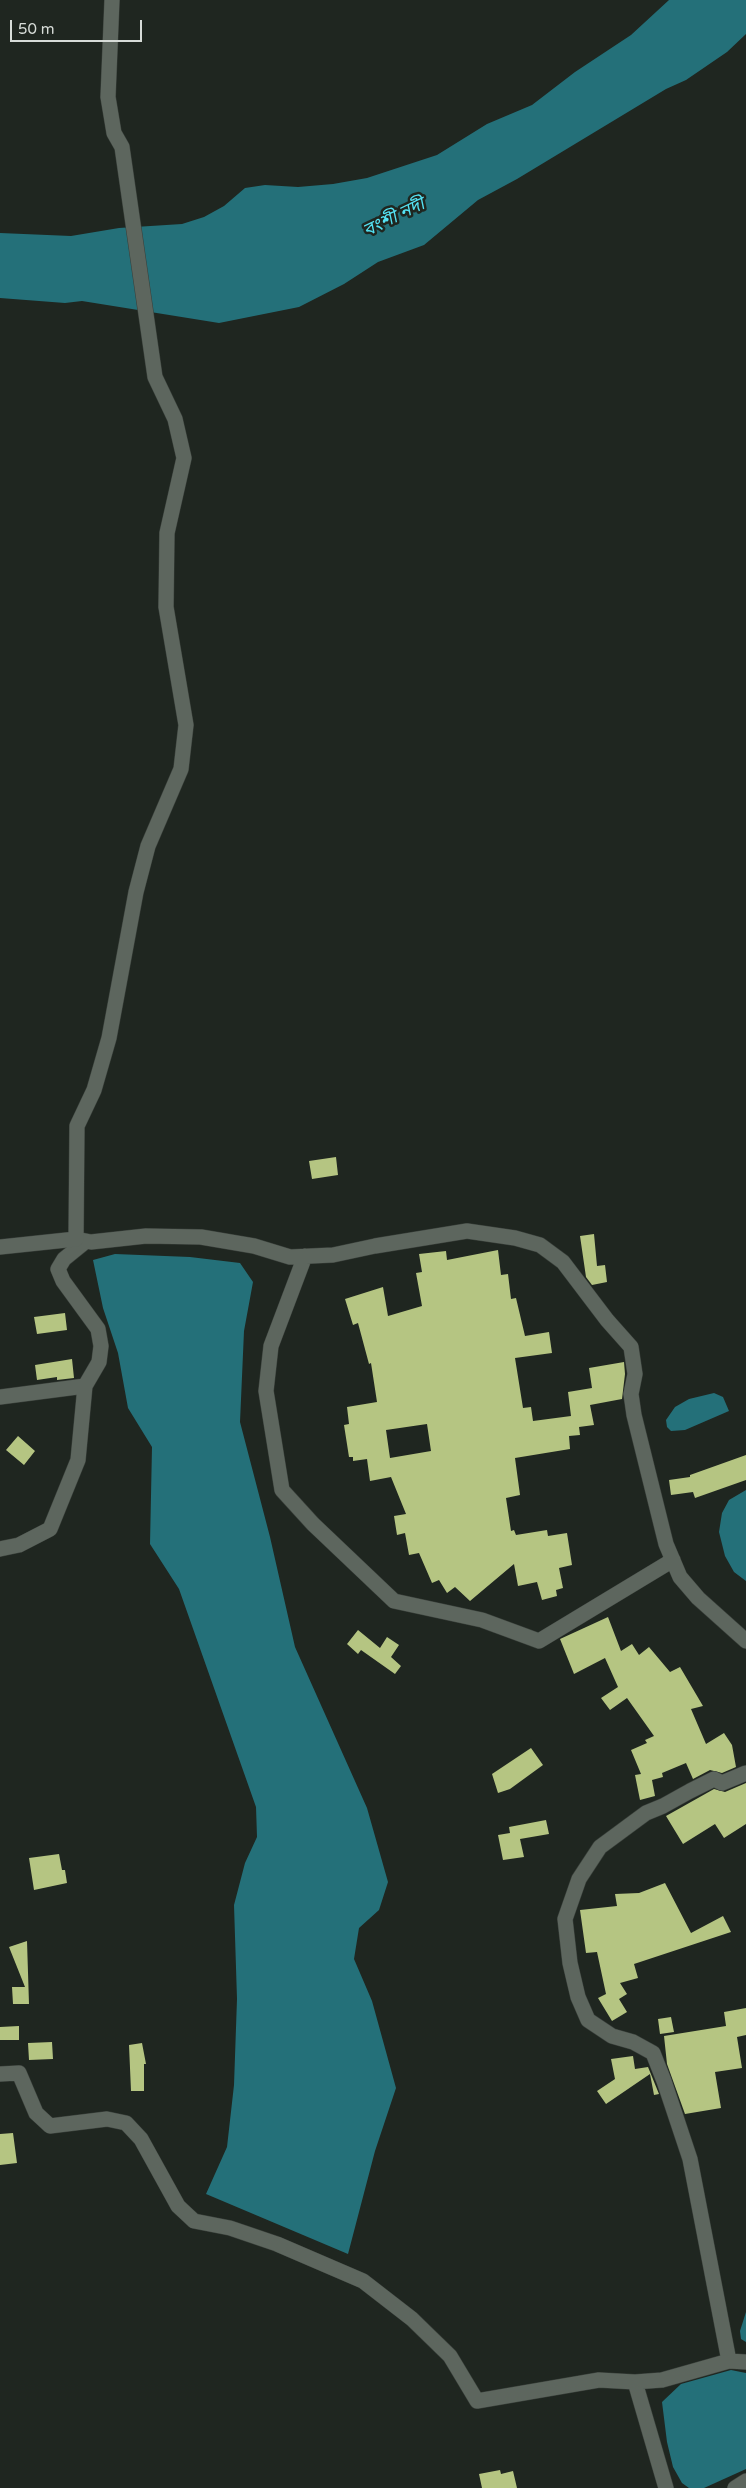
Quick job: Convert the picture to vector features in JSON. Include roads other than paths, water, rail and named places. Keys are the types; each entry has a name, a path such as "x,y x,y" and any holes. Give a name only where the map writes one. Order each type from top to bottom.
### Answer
{"street":[{"path":"0,1549 19,1545 50,1528 78,1460 85,1386 99,1362 101,1346 98,1329 63,1281 58,1269 80,1241 76,1126 94,1090 109,1038 136,892 148,846 181,769 186,725 166,607 167,533 184,458 175,418 155,377 122,147 114,133 108,97 112,0"},
{"path":"0,1247 146,1236 201,1237 254,1246 290,1257 333,1255 467,1231 515,1238 540,1245 563,1262 607,1320 631,1347 635,1374 631,1394 634,1415 666,1544 680,1577 698,1598 746,1641"},
{"path":"305,1256 271,1346 266,1391 282,1490 313,1524 394,1601 482,1620 539,1641 673,1560"},
{"path":"0,1398 85,1386"},
{"path":"729,2360 690,2159 654,2053 633,2042 612,2036 588,2020 578,1997 570,1963 565,1919 579,1879 600,1847 646,1813 714,1779 722,1783 746,1773"},
{"path":"0,2074 19,2073 36,2113 50,2126 107,2119 126,2123 142,2139 178,2206 194,2221 230,2228 277,2244 363,2281 412,2319 450,2356 477,2401 599,2380 635,2382 662,2380 729,2360 746,2362"},
{"path":"635,2382 666,2488"},
{"path":"735,2488 746,2481"}],"water":[{"name":"বংশী নদী","path":"669,0 746,0 746,34 727,52 686,80 666,89 517,179 478,200 424,245 378,262 344,284 299,307 219,323 82,301 65,303 0,298 0,233 71,236 119,228 182,224 204,217 224,206 245,188 265,185 298,187 333,184 367,178 437,155 487,124 532,105 575,72 631,35"},
{"path":"115,1254 190,1257 240,1263 253,1282 244,1331 240,1422 270,1537 295,1647 367,1808 388,1882 379,1910 359,1928 354,1959 372,2001 396,2088 375,2151 348,2254 206,2194 227,2147 234,2085 237,1999 234,1905 245,1863 257,1837 256,1807 179,1589 150,1544 152,1447 128,1408 118,1353 103,1308 93,1260"},
{"path":"714,1393 723,1397 729,1411 685,1430 671,1431 667,1427 666,1420 675,1407 689,1399"},
{"path":"746,1490 746,1581 734,1572 725,1556 719,1532 722,1513 729,1500"},
{"path":"746,2312 746,2342 741,2339 740,2331"},
{"path":"731,2370 746,2373 746,2469 704,2488 689,2488 682,2483 673,2467 667,2442 662,2402 681,2384"}]}
